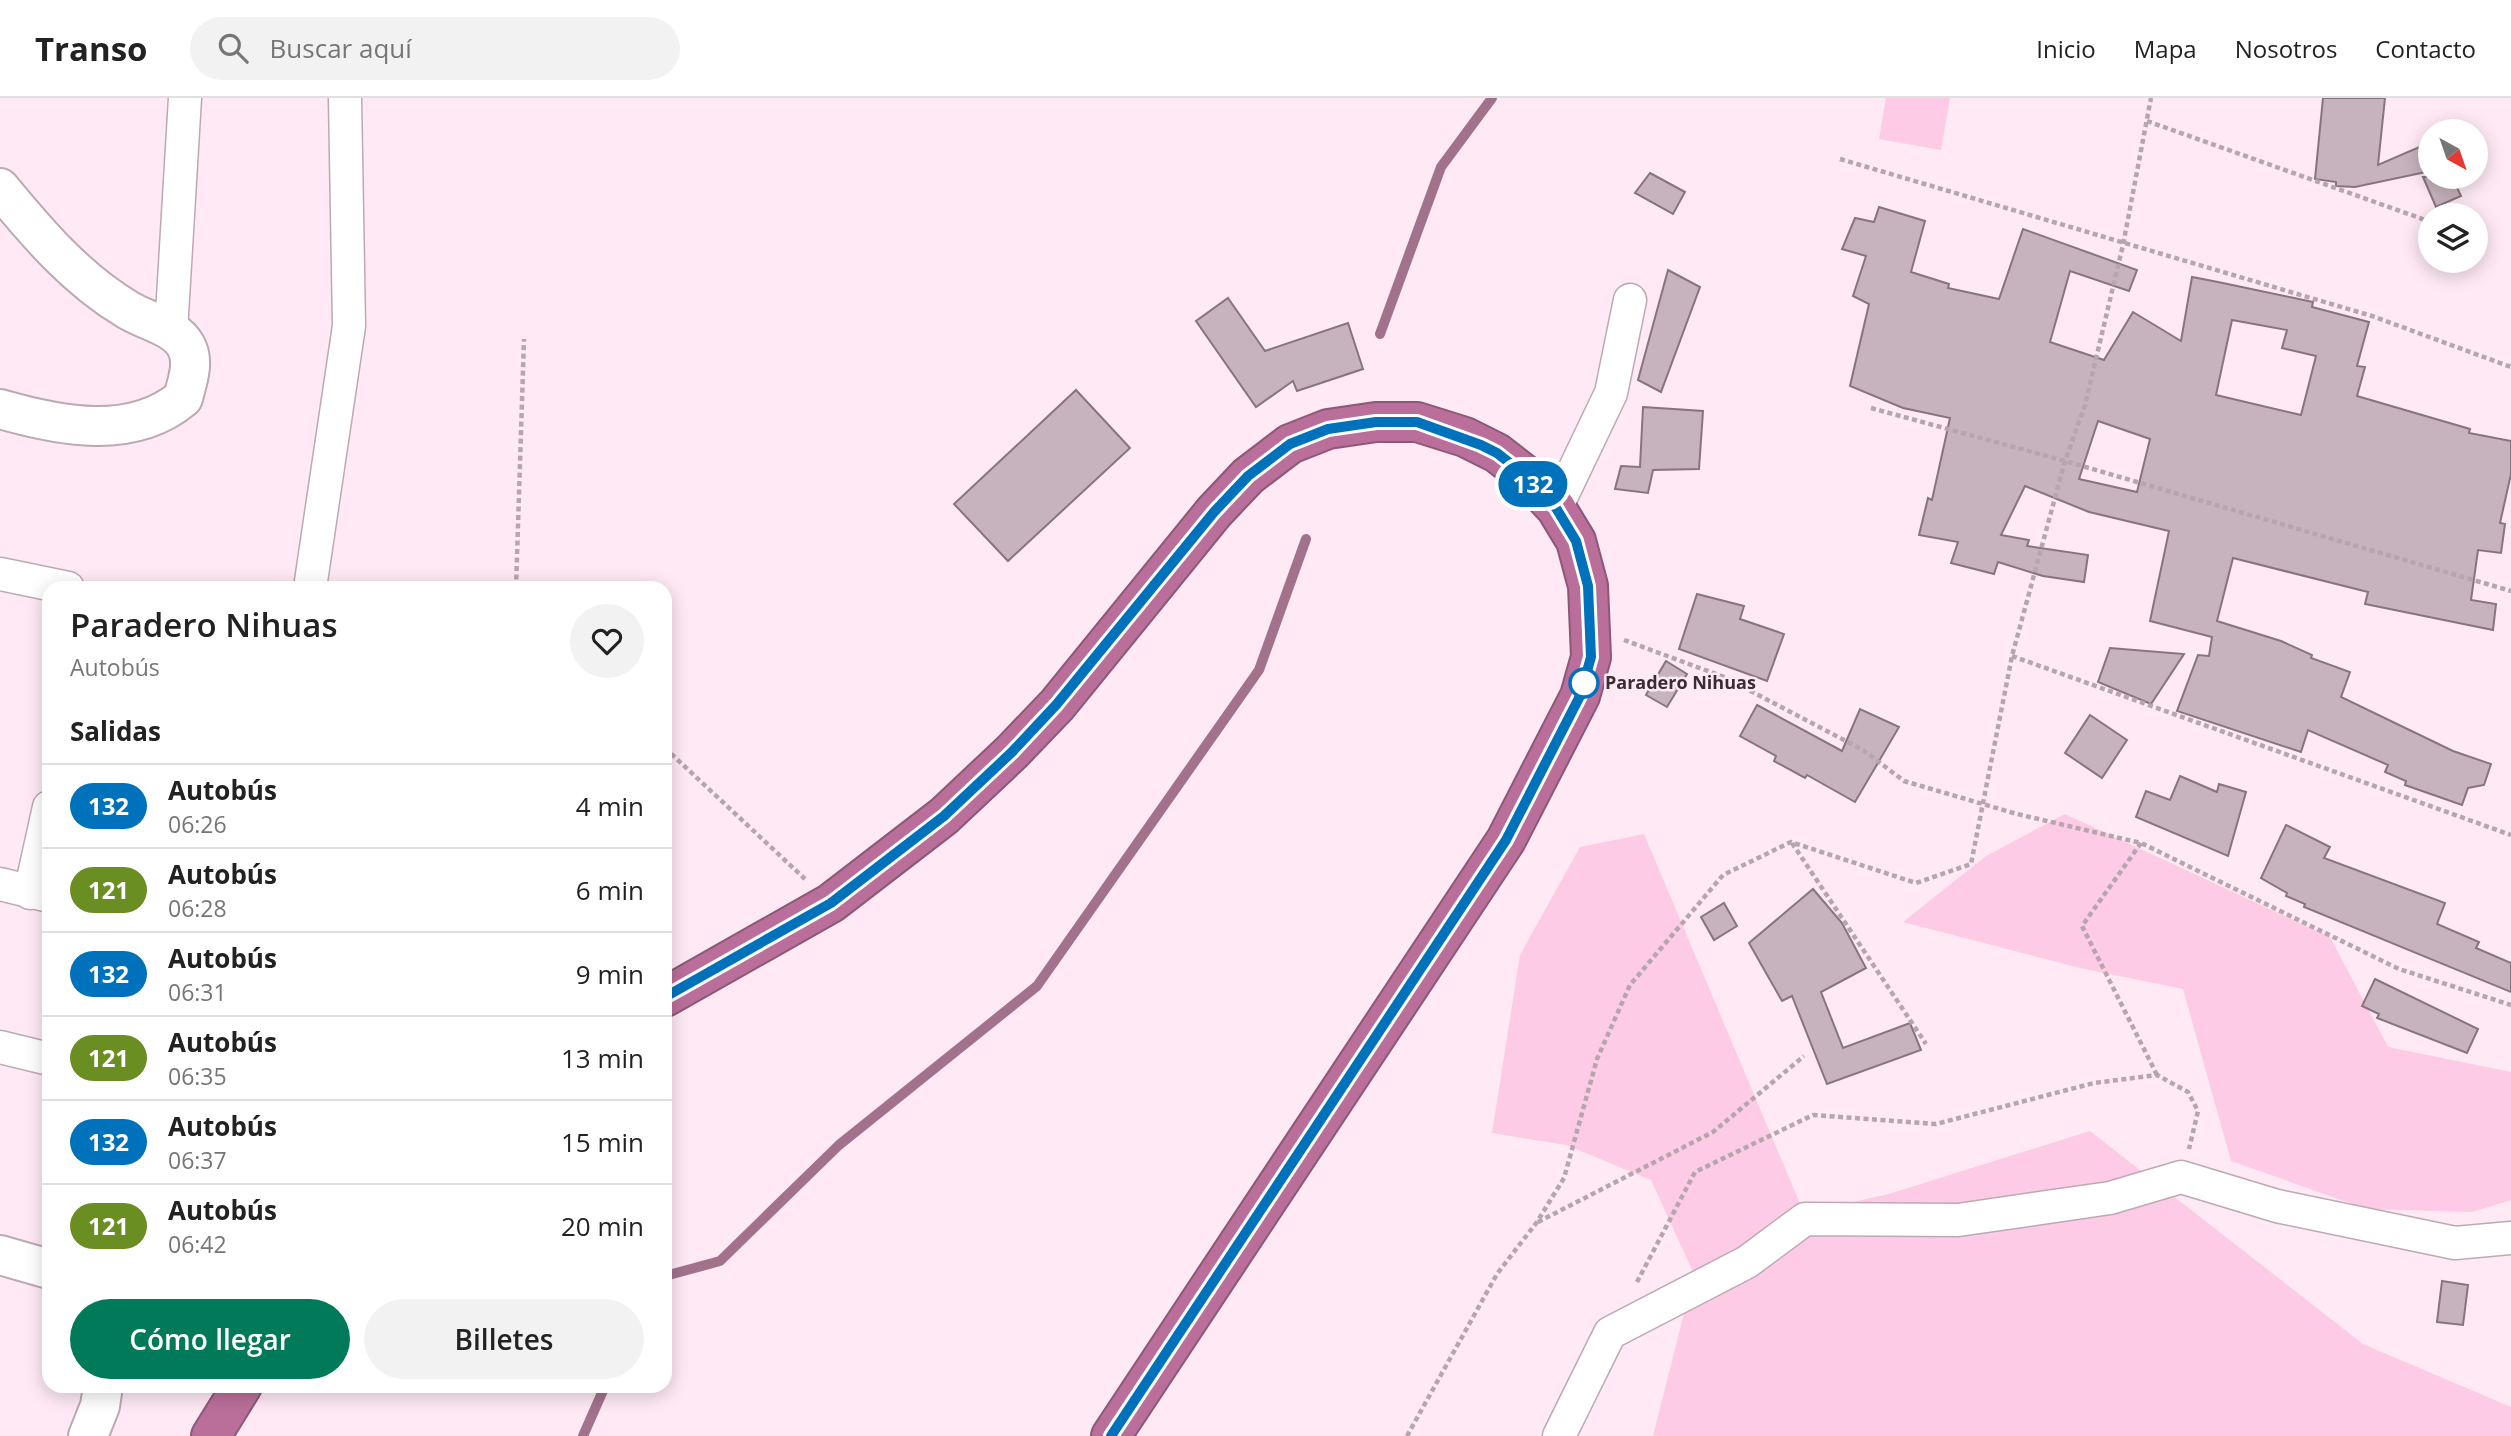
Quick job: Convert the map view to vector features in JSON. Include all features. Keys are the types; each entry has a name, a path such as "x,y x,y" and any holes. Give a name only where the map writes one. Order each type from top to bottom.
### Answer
{"highway":[{"path":"672,993 831,903 944,816 1012,752 1056,705 1214,512 1248,476 1290,444 1328,429 1376,422 1417,422 1465,437 1497,453 1524,474 1556,508 1576,541 1588,586 1591,657 1580,696 1506,840 1111,1436"},
{"path":"211,1436 238,1393"}],"main road":[{"path":"0,188 79,276 128,310 171,331 185,343 190,355 183,398 168,410 144,422 85,426 35,419 0,408"},
{"path":"0,1255 42,1266"},
{"path":"88,1436 100,1406 102,1393"}],"street":[{"path":"171,331 185,98"},
{"path":"311,581 349,326 345,98"},
{"path":"1556,508 1611,393 1630,300"},
{"path":"0,574 42,583"},
{"path":"0,884 40,894 42,875"},
{"path":"0,1047 42,1057"},
{"path":"1559,1436 1610,1333 1747,1262 1805,1219 1958,1220 2110,1198 2181,1177 2277,1206 2455,1243 2511,1238"}],"path":[{"path":"1407,1436 1497,1274 1537,1222 1564,1178 1597,1059 1630,985 1723,875 1791,842 1916,883 1971,864 2012,656 2065,461 2085,405 2123,245 2151,98"},
{"path":"2147,121 2418,217"},
{"path":"1840,159 2123,245 2372,316 2511,367"},
{"path":"516,581 524,339"},
{"path":"1871,408 2065,461 2511,592"},
{"path":"1591,628 1724,677 1863,750 1904,781 1983,805 2141,843 2399,969 2511,1005"},
{"path":"2012,656 2511,835"},
{"path":"672,755 831,903"},
{"path":"1791,842 1926,1044"},
{"path":"2141,843 2082,926 2157,1075 2188,1092 2198,1111 2181,1177"},
{"path":"1537,1222 1713,1132 1804,1056"},
{"path":"1634,1287 1695,1172 1813,1115 1936,1124 2094,1083 2157,1075"}],"shaded area":[{"path":"1886,98 1950,98 1941,150 1879,139"},
{"path":"2065,814 2330,937 2388,1047 2511,1072 2511,1200 2472,1212 2367,1209 2231,1161 2183,989 2080,968 1903,922 1986,856"},
{"path":"1644,834 1804,1213 1889,1194 2090,1131 2363,1344 2511,1407 2511,1436 1653,1436 1694,1274 1651,1180 1566,1145 1492,1133 1520,955 1580,847"}],"building":[{"path":"2323,98 2385,98 2378,165 2418,148 2418,174 2355,187 2336,186 2336,182 2315,179"},
{"path":"1650,173 1685,192 1673,214 1635,193"},
{"path":"2428,189 2458,189 2461,196 2445,203 2434,203"},
{"path":"1879,207 1925,221 1911,272 1949,284 1948,288 1999,299 2023,229 2137,270 2129,291 2070,271 2050,342 2104,360 2133,312 2181,341 2192,277 2313,302 2312,307 2369,322 2357,366 2365,367 2357,396 2470,429 2469,433 2511,441 2511,474 2500,523 2505,524 2501,553 2478,550 2471,600 2496,604 2493,630 2365,604 2368,592 2233,558 2217,621 2281,641 2312,655 2311,658 2350,672 2341,697 2453,751 2491,764 2484,785 2468,788 2462,805 2405,785 2406,781 2385,772 2388,765 2308,730 2301,752 2177,711 2198,655 2209,656 2212,637 2150,621 2169,531 2089,512 2025,486 2001,535 2029,540 2027,546 2088,555 2084,582 2043,576 1998,562 1994,574 1951,563 1958,542 1919,535 1928,498 1932,500 1950,418 1903,408 1850,386 1869,304 1853,296 1866,256 1842,249 1855,218 1874,222","holes":["2232,320 2287,330 2282,348 2316,356 2301,415 2216,395","2098,421 2150,439 2137,492 2079,479"]},
{"path":"1668,270 1700,287 1661,392 1638,380"},
{"path":"1228,298 1265,351 1348,323 1363,369 1297,391 1293,381 1256,407 1196,321"},
{"path":"1076,390 1130,448 1008,561 954,504"},
{"path":"1643,407 1703,411 1699,469 1653,470 1648,493 1615,489 1621,466 1640,467"},
{"path":"1697,594 1744,606 1740,619 1784,634 1767,681 1679,649"},
{"path":"2110,648 2184,654 2151,704 2098,682"},
{"path":"1666,661 1687,674 1667,707 1646,695"},
{"path":"1757,705 1842,751 1860,709 1899,727 1855,802 1807,775 1805,778 1774,761 1776,756 1740,736"},
{"path":"2090,715 2127,740 2102,778 2065,753"},
{"path":"2180,776 2217,792 2219,784 2246,792 2228,856 2136,817 2146,791 2170,800"},
{"path":"2286,825 2330,847 2324,858 2445,903 2437,924 2479,942 2476,948 2511,963 2511,992 2304,907 2305,904 2286,896 2287,893 2261,878"},
{"path":"1813,889 1842,923 1866,968 1821,992 1843,1048 1910,1023 1921,1050 1827,1084 1792,996 1782,1001 1749,943"},
{"path":"1724,903 1737,926 1714,940 1701,917"},
{"path":"2375,979 2478,1029 2467,1053 2377,1018 2379,1014 2362,1006"},
{"path":"2442,1281 2468,1285 2463,1325 2437,1322"}],"waterway":[{"path":"1380,334 1441,167 1492,98"},
{"path":"672,1274 720,1261 839,1145 1037,986 1259,670 1306,539"},
{"path":"583,1436 602,1393"}],"bus line":[{"name":"132","path":"672,993 831,903 944,816 1012,752 1056,705 1214,512 1248,476 1290,444 1328,429 1376,422 1417,422 1465,437 1497,453 1524,474 1556,508 1576,541 1588,586 1591,657 1580,696 1506,840 1111,1436"}],"place":[{"name":"Paradero Nihuas","path":"1584,683"}]}
